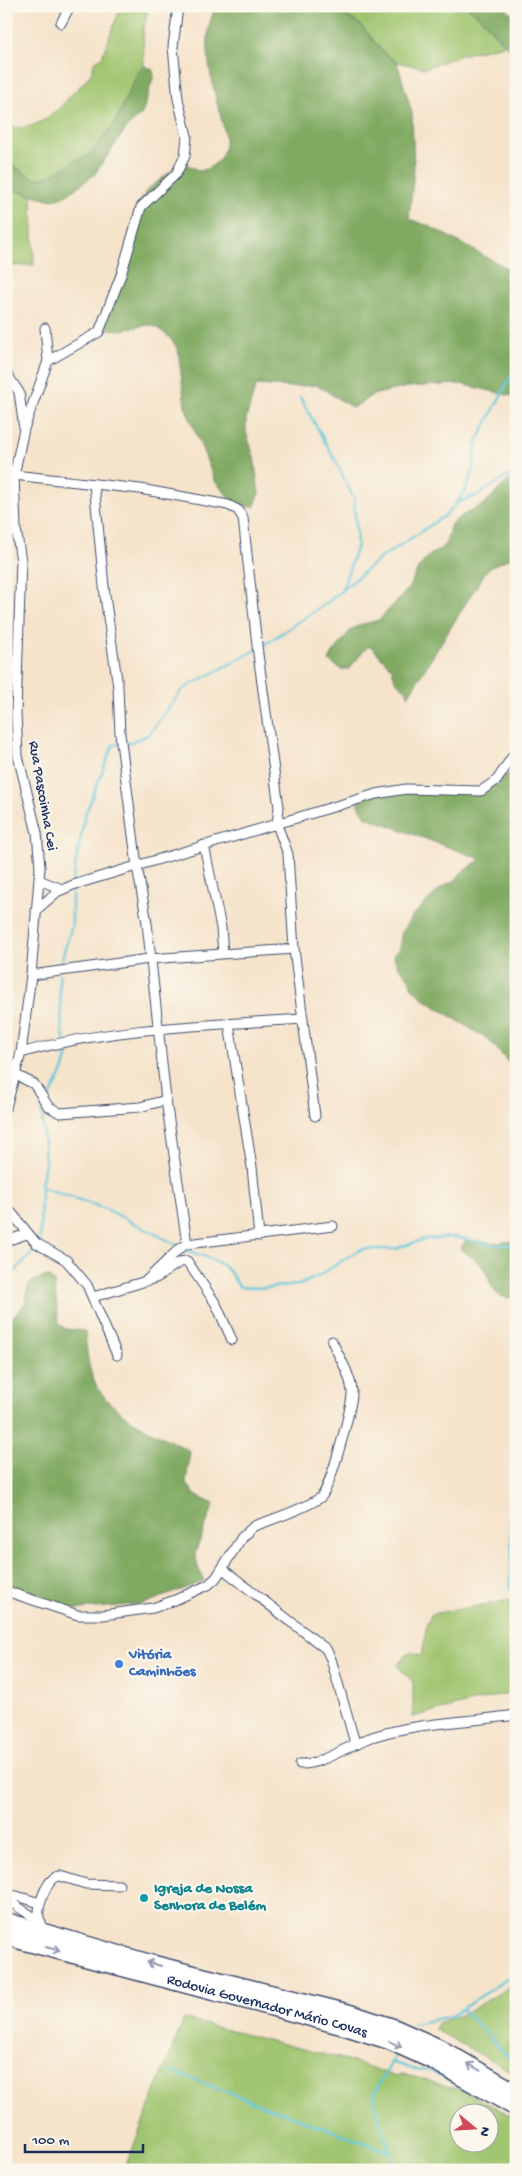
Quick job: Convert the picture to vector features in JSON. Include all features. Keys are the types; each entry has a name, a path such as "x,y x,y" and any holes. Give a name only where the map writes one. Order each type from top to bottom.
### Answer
{"highway":[{"name":"Rodovia Governador Mário Covas","path":"6,1921 150,1963 350,2013 393,2027 438,2047 516,2092"},
{"name":"Rodovia Governador Mário Covas","path":"6,1936 345,2027 389,2041 433,2061 516,2108"}],"street":[{"path":"61,23 70,6"},
{"path":"48,361 99,332 121,275 141,207 176,174 185,156 187,136 178,99 173,47 178,6"},
{"path":"24,429 48,361 45,328"},
{"name":"Rua Pascoinha Cei","path":"6,373 19,392 24,429 14,475 21,579 17,737 20,764 37,833 39,880 31,975 21,1053 6,1107"},
{"path":"6,468 14,475 140,489 228,505 238,510 243,518 258,654 278,793 277,825 288,854 294,949 315,1116"},
{"path":"94,484 105,596 118,687 120,734 137,866 147,923 149,959 166,1100 187,1244"},
{"path":"36,910 62,889 204,845 277,825 355,799 406,789 481,791 496,780 516,750"},
{"path":"204,845 222,928 224,953"},
{"path":"39,880 62,889"},
{"path":"31,975 149,959 294,949"},
{"path":"21,1053 74,1040 158,1030 303,1019"},
{"path":"229,1024 252,1167 259,1236"},
{"path":"16,1075 34,1084 48,1106 60,1113 140,1107 166,1100"},
{"path":"6,1206 36,1243 66,1260 87,1285 118,1355"},
{"path":"145,1282 180,1248 187,1244 333,1226"},
{"path":"6,1241 27,1234"},
{"path":"93,1297 145,1282 164,1274 181,1261 187,1261 216,1304 232,1340"},
{"path":"6,1591 78,1615 103,1615 153,1608 208,1585 223,1569 247,1531 314,1501 327,1490 350,1409 352,1392 348,1374 332,1341"},
{"path":"223,1569 326,1649 331,1658 355,1743"},
{"path":"300,1764 313,1763 355,1743 384,1733 516,1715"},
{"path":"40,1922 38,1913 41,1901 49,1882 56,1876 86,1884 119,1885"},
{"path":"6,1893 37,1902 41,1901"},
{"path":"6,1899 61,1937"}],"green space":[{"path":"121,6 149,6 143,30 144,66 138,72 115,123 84,159 44,178 36,179 29,177 6,160 6,125 27,127 36,124 61,106 88,78 94,62 102,57"},
{"path":"216,6 322,6 336,10 360,24 383,52 397,62 412,113 414,169 409,219 429,226 516,273 516,397 461,384 407,387 372,395 353,408 317,385 290,387 256,385 246,419 246,432 254,457 259,494 255,506 246,507 231,500 215,481 185,406 178,349 170,338 158,328 149,325 120,330 97,328 120,272 136,208 147,190 175,168 179,156 184,163 200,171 209,168 217,162 224,150 224,132 208,58 211,18"},
{"path":"322,6 466,6 479,16 504,45 465,54 425,68 397,62 383,52 366,31 343,13"},
{"path":"466,6 503,6 516,17 516,56 479,16"},
{"path":"144,66 152,69 154,75 142,114 128,126 94,175 68,194 52,200 6,188 6,160 32,177 44,178 74,161 90,155 115,123 138,72"},
{"path":"6,188 32,195 34,265 6,266"},
{"path":"511,478 516,479 516,556 496,564 486,571 408,696 407,691 395,680 392,669 372,647 367,647 349,669 341,669 329,661 351,630 359,625 379,620 401,597 409,587 419,567 430,555 446,543 451,524 463,515 483,505"},
{"path":"516,770 516,1071 489,1040 428,1002 412,988 409,978 398,966 393,955 399,948 402,931 413,915 443,886 456,880 461,873 481,859 366,817 358,804 362,794 474,789 490,784"},
{"path":"466,1240 495,1243 516,1241 516,1297 507,1298 496,1293 482,1266 460,1249"},
{"path":"47,1276 54,1283 59,1324 66,1329 85,1331 90,1370 101,1393 111,1404 136,1422 190,1451 186,1482 195,1495 214,1504 195,1553 204,1581 144,1604 68,1610 6,1588 6,1321 19,1311 25,1303 28,1286 33,1281"},
{"path":"516,1599 516,1691 413,1717 413,1682 397,1666 409,1652 422,1655 427,1623 432,1614"},
{"path":"516,1983 516,2074 434,2029 437,2023 466,2013"},
{"path":"184,2019 358,2063 394,2076 403,2074 464,2091 489,2104 450,2104 450,2154 500,2154 500,2110 516,2118 516,2170 124,2170"}],"waterway":[{"path":"261,647 328,602 378,560 446,515 465,491 472,473 477,442 516,366"},
{"path":"300,397 333,456 354,499 357,546 342,590"},
{"path":"459,502 478,495 508,476 516,474"},
{"path":"72,883 85,815 113,745 131,742 148,735 183,689 256,650"},
{"path":"59,969 72,925 72,889"},
{"path":"48,1101 64,1069 68,1053 62,1030 59,974"},
{"path":"40,1242 41,1187 45,1162 42,1113 45,1106"},
{"path":"41,1187 106,1209 179,1246"},
{"path":"184,1249 213,1260 223,1266 230,1272 240,1287 262,1288 299,1285 319,1276 363,1249 395,1249 425,1239 455,1237 491,1245 516,1245"},
{"path":"6,1280 38,1247"},
{"path":"516,1485 510,1514 512,1553 510,1588 516,1610"},
{"path":"413,2024 451,2016 516,1973"},
{"path":"463,2010 516,2064"},
{"path":"396,2170 374,2102 375,2092 398,2051"},
{"path":"391,2062 413,2069 429,2070 461,2086"},
{"path":"170,2071 390,2152"},
{"path":"512,2114 516,2119"}],"place":[{"name":"Vitória Caminhões","path":"119,1664"},
{"name":"Igreja de Nossa Senhora de Belém","path":"144,1898"}]}
